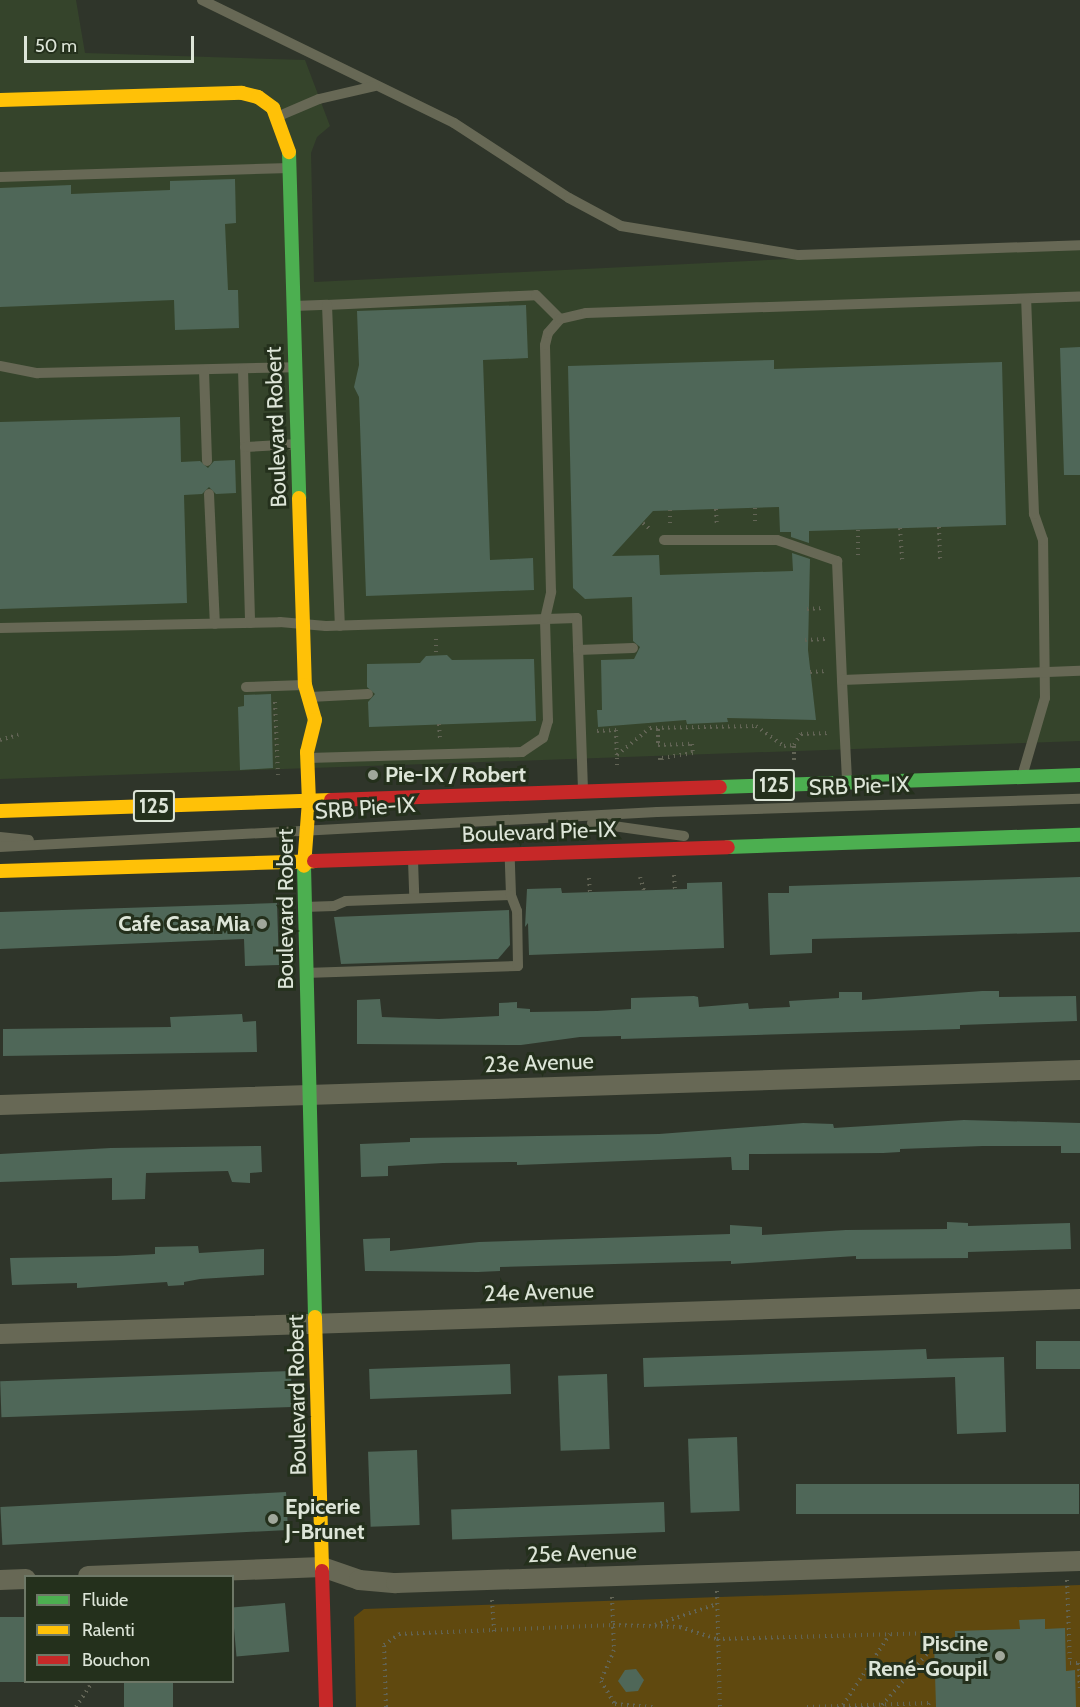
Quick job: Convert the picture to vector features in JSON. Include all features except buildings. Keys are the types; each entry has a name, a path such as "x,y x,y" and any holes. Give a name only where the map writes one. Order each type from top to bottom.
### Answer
{"main road":[{"path":"0,99 242,93 266,102 279,116"},
{"name":"Boulevard Robert","path":"279,116 289,143 303,624 307,691 315,720 307,758 309,801 303,861 326,1707"},
{"name":"Boulevard Pie-IX","path":"0,811 1080,776"},
{"name":"Boulevard Pie-IX","path":"0,871 1080,835"}],"street":[{"name":"23e Avenue","path":"0,1105 1080,1070"},
{"name":"24e Avenue","path":"0,1334 1080,1299"},
{"name":"25e Avenue","path":"114,1575 322,1567 377,1583 1073,1561"},
{"path":"0,1580 24,1579"}],"lane":[{"path":"202,0 454,123 569,198 621,226 799,255 1080,245"},
{"path":"279,116 319,99 375,86"},
{"path":"0,177 290,168"},
{"path":"294,306 536,295 560,319"},
{"path":"307,758 522,752 534,746 548,726 545,619 551,592 545,345 548,333 560,319 586,313 1080,297"},
{"path":"1023,778 1024,762 1044,707 1045,672 1043,540 1034,514 1026,299"},
{"path":"327,305 340,626"},
{"path":"0,366 37,373 296,367"},
{"path":"243,369 250,623"},
{"path":"204,370 207,461"},
{"path":"245,447 298,444"},
{"path":"209,494 215,624"},
{"path":"663,540 777,540 837,561 847,783"},
{"path":"0,628 250,623 340,626 577,618 584,791"},
{"path":"578,650 633,648"},
{"path":"842,680 1080,671"},
{"path":"246,687 368,694"},
{"name":"SRB Pie-IX","path":"0,847 56,842 306,831 355,826 568,820 657,812 1080,799"},
{"name":"SRB Pie-IX","path":"568,820 646,829 744,847"},
{"name":"SRB Pie-IX","path":"0,837 56,842"},
{"path":"305,973 518,966 517,911 511,895 510,854"},
{"path":"413,858 414,898"},
{"path":"304,908 414,898 511,895"}],"path":[{"path":"939,527 940,559"},
{"path":"900,528 902,560"},
{"path":"858,530 858,560"},
{"path":"805,640 813,639"},
{"path":"436,644 436,656"},
{"path":"276,705 277,781"},
{"path":"707,720 707,727"},
{"path":"439,724 440,741"},
{"path":"617,756 650,728 756,726 784,746 795,745"},
{"path":"658,729 658,745 692,744 693,753 660,758 660,765"},
{"path":"596,731 616,730 617,766"},
{"path":"794,761 795,745 801,734 812,734"},
{"path":"0,740 18,735"},
{"path":"1073,1561 1070,1663 1079,1663 1080,1689"},
{"path":"716,1572 720,1707"},
{"path":"611,1576 614,1650 601,1681 615,1704 653,1707"},
{"path":"491,1580 494,1632"},
{"path":"653,1626 717,1604"},
{"path":"386,1707 384,1645 393,1635 613,1625 680,1627 717,1639 927,1633"},
{"path":"843,1706 890,1634"},
{"path":"882,1706 927,1654"},
{"path":"76,1707 91,1683"},
{"path":"807,1707 929,1703 927,1707"}],"shaded area":[{"path":"0,0 76,0 85,53 305,60 330,126 317,137 311,153 314,282 1080,245 1080,741 0,779"},
{"path":"1080,1585 1080,1707 356,1707 354,1617 364,1609"}],"traffic: fast":[{"path":"289,152 299,498"},
{"path":"720,787 1080,775"},
{"path":"728,847 1080,835"},
{"path":"304,866 315,1317"}],"traffic: slow":[{"path":"0,100 242,93 258,97 273,108 289,152"},
{"path":"299,498 305,685 315,720 307,752 309,801 304,866"},
{"path":"0,811 331,800"},
{"path":"0,871 314,861"},
{"path":"315,1317 322,1571"}],"traffic: jam":[{"path":"331,800 720,787"},
{"path":"314,861 728,847"},
{"path":"322,1571 326,1707"}],"place":[{"name":"Pie-IX / Robert","path":"373,775"},
{"name":"Cafe Casa Mia","path":"262,924"},
{"name":"Epicerie J-Brunet","path":"273,1519"},
{"name":"Piscine René-Goupil","path":"1000,1656"}]}
